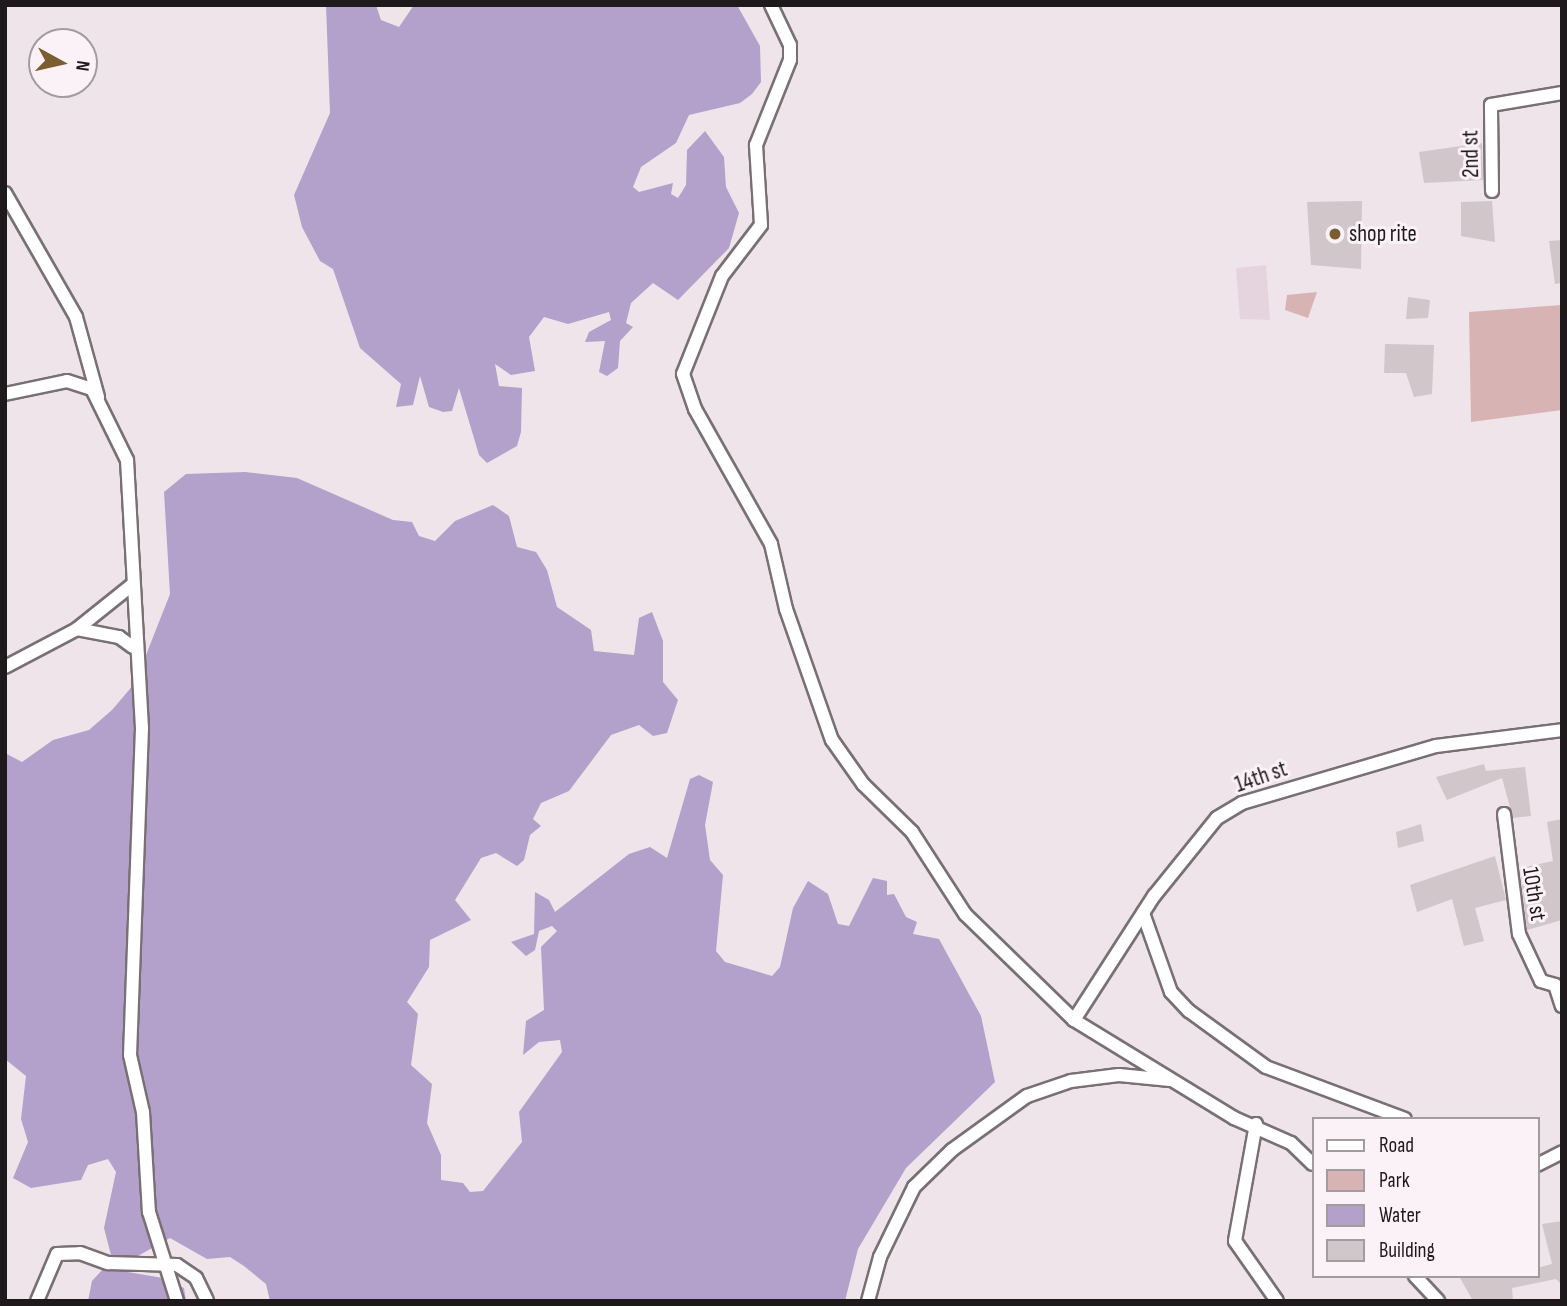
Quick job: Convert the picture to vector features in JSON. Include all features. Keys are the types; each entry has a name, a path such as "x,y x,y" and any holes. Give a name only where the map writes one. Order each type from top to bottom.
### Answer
{"street":[{"path":"771,5 790,60 756,145 761,225 718,286 685,358 685,387 771,544 786,609 832,740 863,784 912,832 965,914 1074,1020 1234,1118 1256,1124 1312,1163"},
{"name":"2nd st","path":"1492,191 1491,105 1562,93"},
{"path":"5,193 76,317 99,404"},
{"path":"5,394 67,381 92,389 127,460 133,647 142,728 130,1055 143,1112 146,1193 163,1264 177,1301"},
{"path":"5,667 77,629 132,585"},
{"path":"77,629 119,637 133,647"},
{"name":"14th st","path":"1074,1020 1143,913 1217,818 1242,803 1436,746 1562,730"},
{"name":"10th st","path":"1504,814 1519,934 1541,981 1555,985 1562,1006"},
{"path":"1143,913 1171,992 1189,1011 1266,1067 1400,1117"},
{"path":"868,1301 880,1257 914,1187 952,1150 1027,1096 1071,1081 1119,1075 1174,1080"},
{"path":"1256,1124 1235,1241 1277,1301"},
{"path":"1539,1164 1562,1152"},
{"path":"37,1301 57,1254 136,1266 163,1264 196,1278 207,1301"},
{"path":"1417,1278 1438,1301"}],"shaded area":[{"path":"1266,265 1270,320 1240,319 1236,268"}],"green space":[{"path":"1317,292 1308,318 1285,310 1287,295"},
{"path":"1562,305 1562,410 1471,422 1469,312"}],"water":[{"path":"326,5 376,5 381,20 399,27 414,5 737,5 760,46 761,82 752,94 740,103 689,115 676,143 641,167 633,187 639,192 673,183 671,194 678,198 686,185 687,150 705,131 724,157 726,187 739,213 729,248 678,300 653,283 631,303 626,323 633,327 620,341 618,368 607,376 599,372 605,341 585,342 589,332 611,320 609,312 568,324 544,317 529,337 535,371 511,375 495,364 499,386 522,388 521,432 517,446 487,463 479,455 459,388 452,411 443,412 429,407 420,376 413,405 396,407 401,384 360,348 333,269 320,261 302,227 294,195 330,113"},
{"path":"245,472 297,478 393,520 412,522 419,536 435,541 455,521 493,505 509,516 517,547 536,552 547,570 557,607 591,630 594,651 634,655 639,618 652,612 663,641 663,682 678,700 667,733 653,736 639,725 611,735 569,791 541,803 533,819 541,826 530,835 524,860 517,866 496,853 481,858 455,900 471,920 430,940 429,967 407,1002 418,1014 411,1065 432,1084 427,1123 441,1155 441,1180 463,1183 470,1192 483,1191 522,1142 519,1112 562,1052 560,1040 539,1042 523,1055 526,1021 544,1010 541,947 557,931 552,926 539,931 535,950 526,956 511,942 534,934 535,892 549,900 555,912 629,854 650,847 667,858 690,779 699,775 713,782 705,825 710,860 723,875 716,951 725,962 772,976 780,967 793,908 808,881 828,894 838,924 849,926 873,878 887,881 887,895 894,894 906,917 917,922 913,934 939,939 981,1016 995,1082 906,1168 858,1249 845,1301 270,1301 266,1284 230,1257 207,1259 170,1238 127,1262 111,1255 104,1228 116,1172 108,1159 88,1165 81,1180 31,1188 13,1178 28,1142 21,1119 26,1076 5,1059 5,753 22,762 53,740 89,730 112,710 135,683 170,594 164,492 186,474"},
{"path":"104,1268 163,1278 184,1288 186,1301 88,1301 92,1281"}],"building":[{"path":"1482,143 1483,180 1424,183 1419,152"},
{"name":"shop rite","path":"1362,201 1361,269 1311,265 1307,202"},
{"path":"1492,201 1495,242 1461,236 1461,202"},
{"path":"1562,240 1562,283 1555,284 1549,241"},
{"path":"1408,297 1430,300 1428,318 1406,319"},
{"path":"1385,344 1434,345 1432,394 1414,397 1406,373 1384,373"},
{"path":"1484,764 1486,771 1525,767 1531,816 1513,818 1502,778 1447,800 1436,777"},
{"path":"1562,819 1562,920 1527,930 1520,868 1553,861 1547,822"},
{"path":"1421,824 1424,841 1398,848 1396,832"},
{"path":"1495,856 1506,900 1475,908 1484,941 1464,946 1452,899 1417,912 1410,885"},
{"path":"1562,1221 1562,1285 1556,1279 1512,1288 1513,1301 1473,1301 1460,1278 1539,1278 1539,1267 1552,1264 1542,1224"}],"place":[{"name":"shop rite","path":"1335,234"}]}
